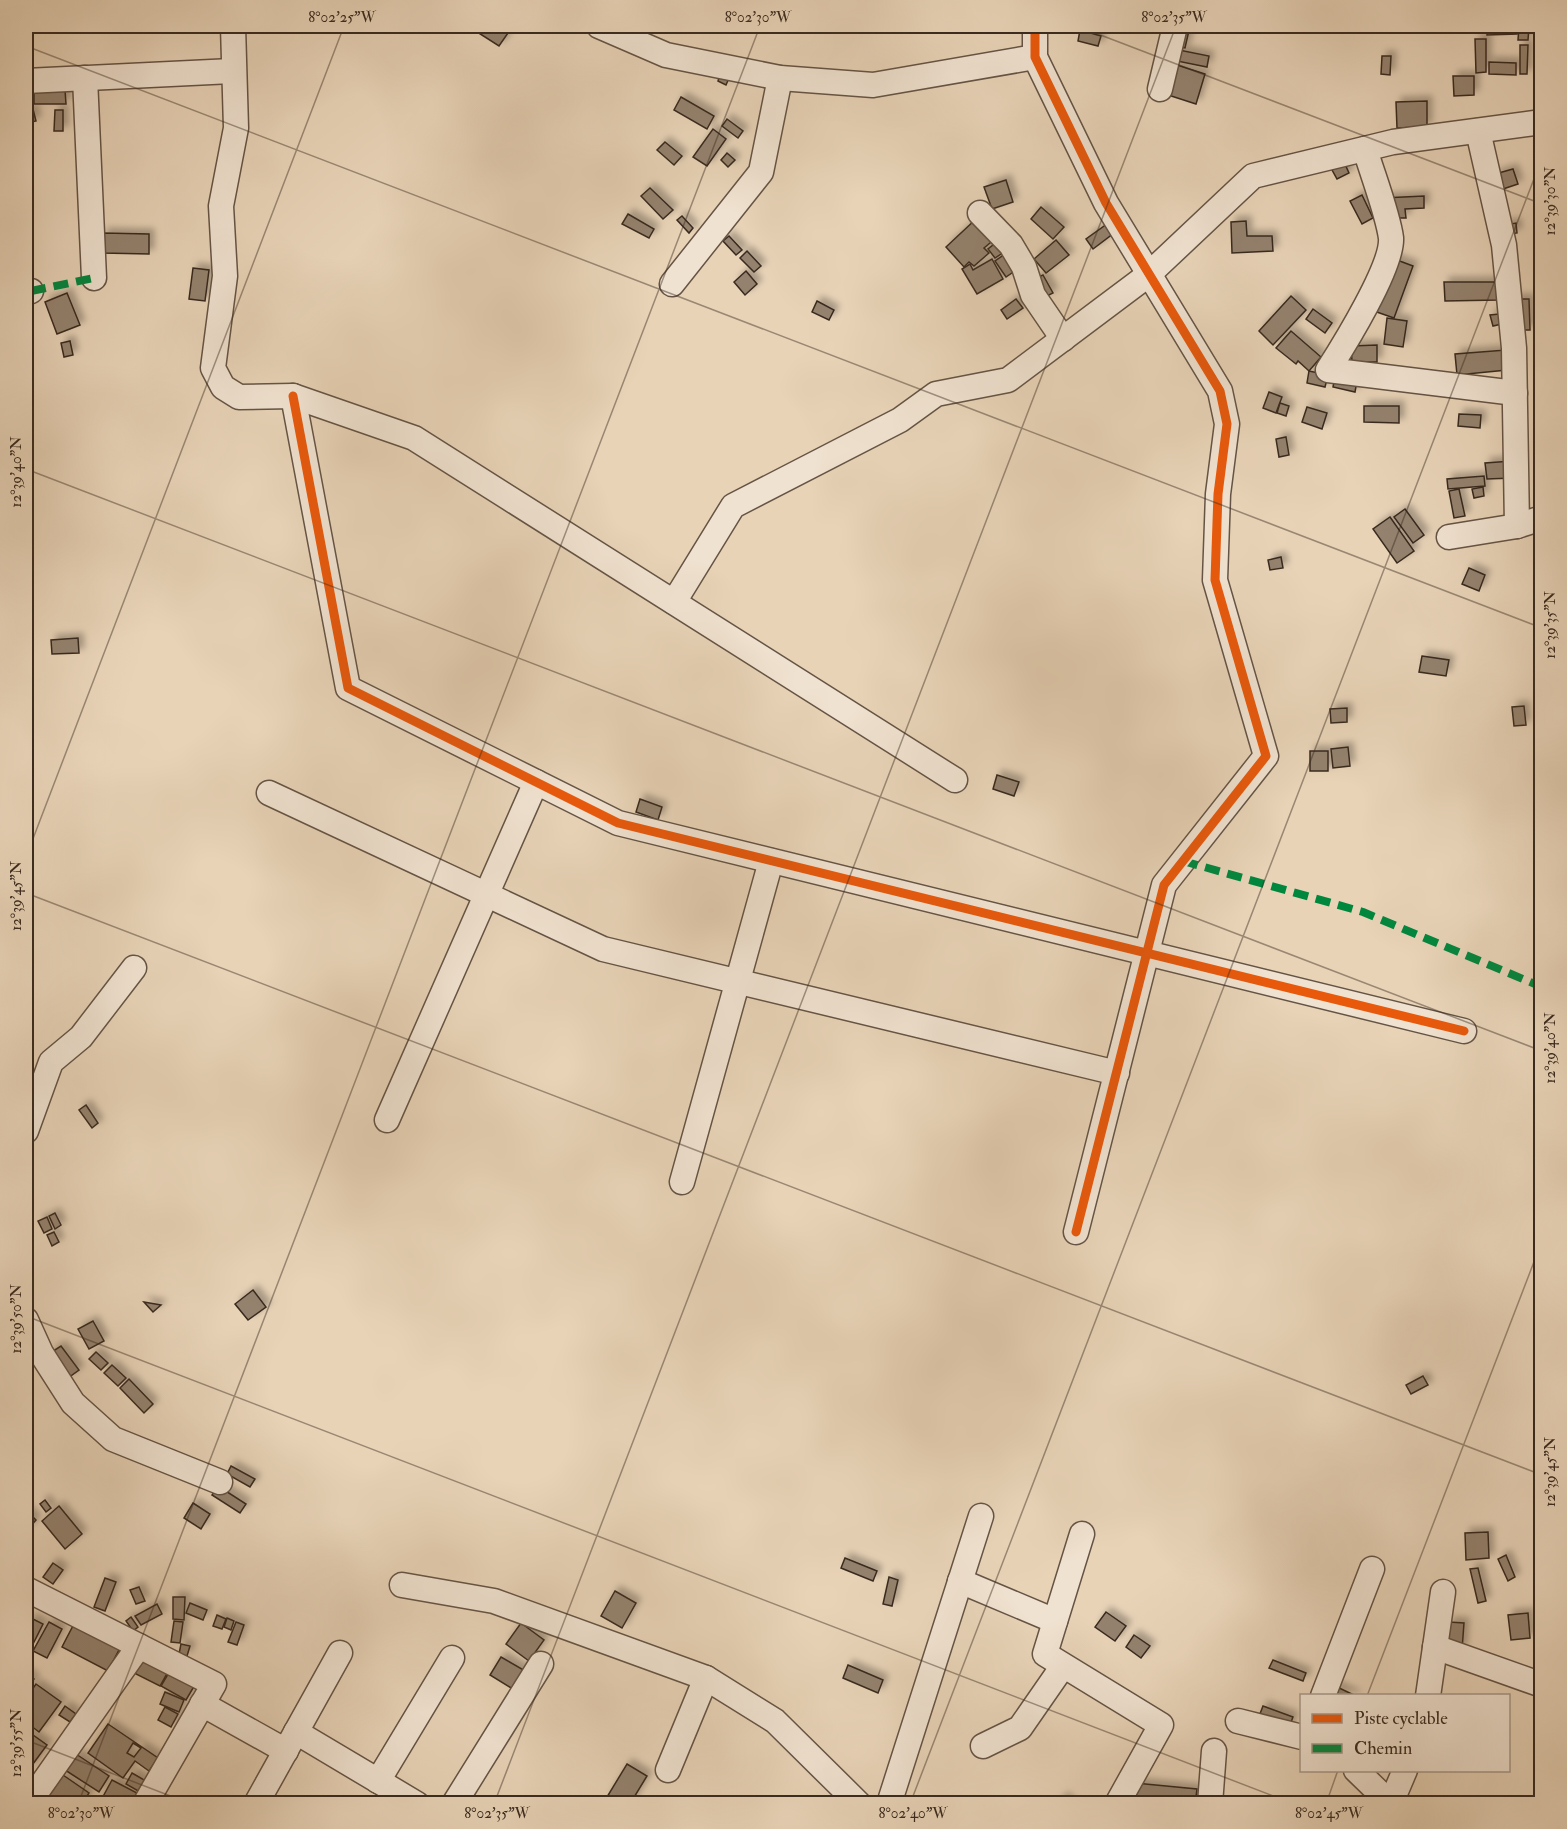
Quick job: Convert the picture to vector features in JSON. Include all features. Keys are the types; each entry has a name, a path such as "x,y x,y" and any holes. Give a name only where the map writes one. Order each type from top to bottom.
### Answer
{"street":[{"path":"233,26 232,71 236,128 221,206 225,276 213,369 224,387 239,397 293,396 414,438 955,780"},
{"path":"599,26 666,55 780,78 873,85 1035,57"},
{"path":"1035,26 1035,57 1106,203 1220,391 1227,424 1218,494 1215,580 1266,756 1164,885 1076,1232"},
{"path":"1160,89 1175,26"},
{"path":"26,81 232,71"},
{"path":"85,78 94,278"},
{"path":"672,284 761,172 780,78"},
{"path":"674,602 733,507 900,420 936,394 1008,380 1148,275 1253,176 1393,142 1542,122"},
{"path":"1479,131 1504,245 1514,348 1517,526"},
{"path":"1365,149 1391,239 1386,260 1358,322 1328,370 1515,393"},
{"path":"980,213 1011,245 1024,267 1033,295 1063,339"},
{"path":"293,396 348,688 618,823 1464,1031"},
{"path":"1449,537 1517,526 1542,518"},
{"path":"387,1120 536,782"},
{"path":"269,793 603,949 1117,1072"},
{"path":"682,1182 771,861"},
{"path":"26,1131 51,1062 81,1037 134,968"},
{"path":"26,1320 41,1353 73,1403 112,1439 220,1482"},
{"path":"889,1803 981,1516"},
{"path":"1082,1534 1045,1654 1161,1725 1117,1803"},
{"path":"1323,1694 1372,1569"},
{"path":"960,1581 1055,1621"},
{"path":"402,1585 494,1601 706,1678 775,1721 859,1803"},
{"path":"26,1589 214,1684 145,1803"},
{"path":"1428,1694 1443,1592"},
{"path":"28,1803 139,1646"},
{"path":"1435,1647 1542,1685"},
{"path":"256,1803 340,1653"},
{"path":"378,1781 452,1658"},
{"path":"454,1803 541,1664"},
{"path":"983,1746 1020,1728 1063,1666"},
{"path":"668,1770 706,1678"},
{"path":"202,1704 378,1781 417,1803"},
{"path":"1238,1721 1300,1736"},
{"path":"1210,1803 1214,1751"},
{"path":"1358,1772 1391,1803 1404,1772"}],"building":[{"path":"477,26 497,26 508,33 499,46 474,30"},
{"path":"1178,26 1190,26 1185,48 1173,46"},
{"path":"1487,26 1516,26 1517,34 1487,35"},
{"path":"1519,26 1529,26 1528,40 1518,40"},
{"path":"1080,30 1101,36 1098,46 1078,41"},
{"path":"1475,39 1486,39 1486,72 1476,73"},
{"path":"1520,45 1528,45 1527,74 1520,74"},
{"path":"1174,49 1209,56 1207,67 1172,60"},
{"path":"1382,56 1391,56 1390,75 1381,74"},
{"path":"1489,62 1516,63 1516,75 1489,74"},
{"path":"1174,64 1205,74 1196,104 1165,94"},
{"path":"720,74 729,78 726,85 718,81"},
{"path":"1453,76 1474,76 1474,95 1454,96"},
{"path":"34,90 65,90 66,104 34,104"},
{"path":"681,97 714,116 707,129 674,110"},
{"path":"1427,101 1427,127 1397,128 1396,102"},
{"path":"33,109 36,121 26,123 26,111"},
{"path":"55,110 63,110 63,131 54,131"},
{"path":"727,119 743,131 738,138 722,126"},
{"path":"713,129 726,139 707,166 693,157"},
{"path":"665,142 682,156 674,165 657,150"},
{"path":"727,153 735,160 728,167 721,160"},
{"path":"1344,162 1349,173 1337,179 1331,168"},
{"path":"1513,169 1518,184 1500,190 1495,174"},
{"path":"1006,180 1013,202 992,209 984,187"},
{"path":"650,188 673,210 663,219 641,196"},
{"path":"1362,195 1373,218 1362,224 1350,201"},
{"path":"1424,196 1424,208 1405,209 1406,218 1391,218 1383,198"},
{"path":"1041,207 1064,227 1053,239 1031,219"},
{"path":"628,214 654,229 649,238 622,224"},
{"path":"682,216 693,228 689,233 677,220"},
{"path":"977,218 996,238 984,248 989,253 974,266 969,262 964,267 946,247"},
{"path":"1246,221 1247,236 1272,236 1273,251 1232,253 1231,222"},
{"path":"1516,223 1517,233 1505,235 1504,225"},
{"path":"1107,224 1114,233 1093,249 1086,239"},
{"path":"103,233 149,234 149,254 102,253"},
{"path":"729,236 742,250 736,255 723,241"},
{"path":"1538,236 1542,236 1542,248 1539,249"},
{"path":"1002,238 1010,248 995,258 988,249"},
{"path":"1056,240 1069,255 1046,273 1034,259"},
{"path":"1011,250 1022,266 1006,277 995,261"},
{"path":"747,251 761,266 754,272 740,258"},
{"path":"1389,257 1413,266 1394,318 1371,310"},
{"path":"992,259 1003,279 977,294 962,269 970,264 973,270"},
{"path":"193,268 209,270 205,301 189,299"},
{"path":"746,271 757,284 745,295 734,282"},
{"path":"1043,275 1053,293 1043,298 1034,279"},
{"path":"1444,282 1498,282 1498,300 1445,301"},
{"path":"67,293 80,325 57,334 45,302"},
{"path":"1291,296 1306,310 1273,345 1259,331"},
{"path":"1016,299 1023,308 1007,319 1001,310"},
{"path":"1515,299 1529,299 1530,330 1517,330"},
{"path":"817,301 834,310 829,320 812,312"},
{"path":"1313,309 1332,323 1325,333 1306,319"},
{"path":"1499,314 1502,324 1493,326 1490,315"},
{"path":"1387,318 1407,321 1403,347 1384,344"},
{"path":"1291,331 1321,357 1309,371 1298,361 1296,364 1276,348"},
{"path":"70,341 73,355 64,357 61,343"},
{"path":"1377,345 1377,362 1352,362 1351,346"},
{"path":"1506,350 1507,370 1457,375 1455,354"},
{"path":"1309,371 1328,375 1325,387 1307,383"},
{"path":"1335,376 1357,381 1355,392 1333,387"},
{"path":"1269,392 1282,397 1276,413 1263,408"},
{"path":"1280,403 1289,406 1286,416 1277,413"},
{"path":"1364,406 1399,406 1399,423 1364,422"},
{"path":"1307,407 1327,413 1322,429 1302,422"},
{"path":"1459,414 1481,415 1480,428 1458,426"},
{"path":"1286,437 1289,455 1279,457 1276,439"},
{"path":"1512,461 1513,478 1487,479 1485,463"},
{"path":"1484,476 1485,486 1448,489 1447,479"},
{"path":"1483,487 1484,496 1474,498 1472,489"},
{"path":"1459,489 1465,516 1454,518 1449,491"},
{"path":"1405,509 1424,535 1413,543 1394,517"},
{"path":"1390,517 1414,551 1397,563 1373,529"},
{"path":"1281,557 1283,568 1270,570 1268,560"},
{"path":"1469,568 1485,575 1479,591 1462,584"},
{"path":"78,638 79,653 52,654 51,640"},
{"path":"1422,656 1449,660 1446,676 1419,672"},
{"path":"1524,706 1526,725 1514,726 1512,707"},
{"path":"1347,708 1347,722 1331,723 1330,709"},
{"path":"1348,747 1350,766 1333,768 1331,749"},
{"path":"1310,751 1328,751 1328,771 1310,771"},
{"path":"997,775 1019,782 1014,796 993,789"},
{"path":"640,799 662,807 658,820 636,812"},
{"path":"86,1105 98,1123 92,1128 79,1110"},
{"path":"55,1213 61,1225 55,1229 49,1216"},
{"path":"47,1217 52,1229 44,1233 38,1221"},
{"path":"54,1232 59,1242 52,1246 47,1235"},
{"path":"253,1290 266,1307 248,1320 235,1304"},
{"path":"144,1302 161,1305 153,1312"},
{"path":"93,1321 104,1341 89,1349 78,1329"},
{"path":"26,1342 38,1363 29,1368 26,1363"},
{"path":"61,1346 79,1370 68,1378 50,1353"},
{"path":"96,1352 108,1363 101,1370 89,1359"},
{"path":"112,1365 126,1378 118,1386 104,1373"},
{"path":"1423,1376 1428,1385 1411,1394 1406,1385"},
{"path":"129,1379 153,1404 144,1413 120,1388"},
{"path":"231,1466 255,1479 250,1487 227,1474"},
{"path":"218,1486 246,1504 240,1513 212,1495"},
{"path":"45,1500 51,1508 46,1512 40,1504"},
{"path":"193,1503 210,1514 201,1529 184,1518"},
{"path":"59,1506 82,1534 65,1549 42,1521"},
{"path":"26,1510 36,1520 26,1531"},
{"path":"1488,1532 1489,1558 1466,1560 1465,1533"},
{"path":"1506,1555 1515,1577 1508,1581 1498,1559"},
{"path":"845,1558 877,1571 873,1581 841,1568"},
{"path":"53,1563 63,1570 53,1584 43,1577"},
{"path":"1478,1568 1486,1601 1478,1603 1470,1569"},
{"path":"889,1577 898,1580 892,1606 883,1604"},
{"path":"105,1578 116,1582 105,1611 94,1607"},
{"path":"139,1587 145,1601 136,1604 130,1590"},
{"path":"615,1591 636,1603 622,1628 601,1616"},
{"path":"173,1597 185,1597 184,1620 173,1619"},
{"path":"190,1603 207,1610 203,1620 186,1613"},
{"path":"157,1604 162,1614 141,1625 135,1616"},
{"path":"1106,1612 1126,1626 1115,1641 1095,1627"},
{"path":"1528,1613 1530,1638 1511,1640 1508,1615"},
{"path":"217,1615 226,1619 222,1629 213,1626"},
{"path":"131,1617 138,1627 133,1631 126,1621"},
{"path":"31,1618 43,1624 33,1644 26,1641 26,1627"},
{"path":"227,1618 234,1621 231,1630 224,1627"},
{"path":"76,1620 122,1644 108,1671 62,1647"},
{"path":"174,1621 183,1622 180,1643 171,1642"},
{"path":"49,1622 62,1629 47,1658 33,1651"},
{"path":"236,1622 244,1625 237,1645 228,1642"},
{"path":"1449,1622 1464,1623 1462,1650 1447,1649"},
{"path":"521,1623 544,1640 529,1661 506,1644"},
{"path":"1134,1635 1150,1646 1141,1658 1126,1647"},
{"path":"181,1644 190,1646 187,1656 179,1654"},
{"path":"144,1654 170,1668 160,1686 134,1673"},
{"path":"501,1657 527,1672 516,1691 490,1675"},
{"path":"1273,1660 1306,1673 1303,1681 1269,1668"},
{"path":"848,1665 883,1680 878,1693 843,1678"},
{"path":"171,1669 196,1683 186,1700 161,1686"},
{"path":"26,1673 34,1679 26,1692"},
{"path":"36,1684 61,1702 39,1732 26,1722 26,1698"},
{"path":"1335,1686 1352,1694 1332,1694"},
{"path":"165,1692 184,1700 179,1712 160,1704"},
{"path":"65,1706 76,1714 70,1722 59,1715"},
{"path":"1263,1706 1293,1717 1288,1730 1258,1719"},
{"path":"165,1707 178,1714 171,1727 158,1720"},
{"path":"108,1724 158,1758 149,1771 135,1761 123,1778 88,1753","holes":["133,1743 141,1748 134,1757 127,1753"]},
{"path":"26,1730 47,1745 30,1768 26,1764"},
{"path":"76,1754 109,1776 99,1792 65,1770"},
{"path":"627,1764 647,1776 630,1804 619,1804 607,1797"},
{"path":"132,1773 146,1781 140,1792 126,1784"},
{"path":"63,1775 89,1793 82,1804 43,1804"},
{"path":"112,1780 137,1793 131,1804 99,1804"},
{"path":"1135,1783 1197,1789 1195,1804 1133,1804"},
{"path":"1063,1797 1071,1804 1057,1804"}],"marked path":[{"path":"31,291 94,278"},
{"path":"1183,861 1363,912 1542,987"}],"cycle path":[{"path":"1035,26 1035,57 1106,203 1220,391 1227,424 1218,494 1215,580 1266,756 1164,885 1076,1232"},
{"path":"293,396 348,688 618,823 1464,1031"}]}
